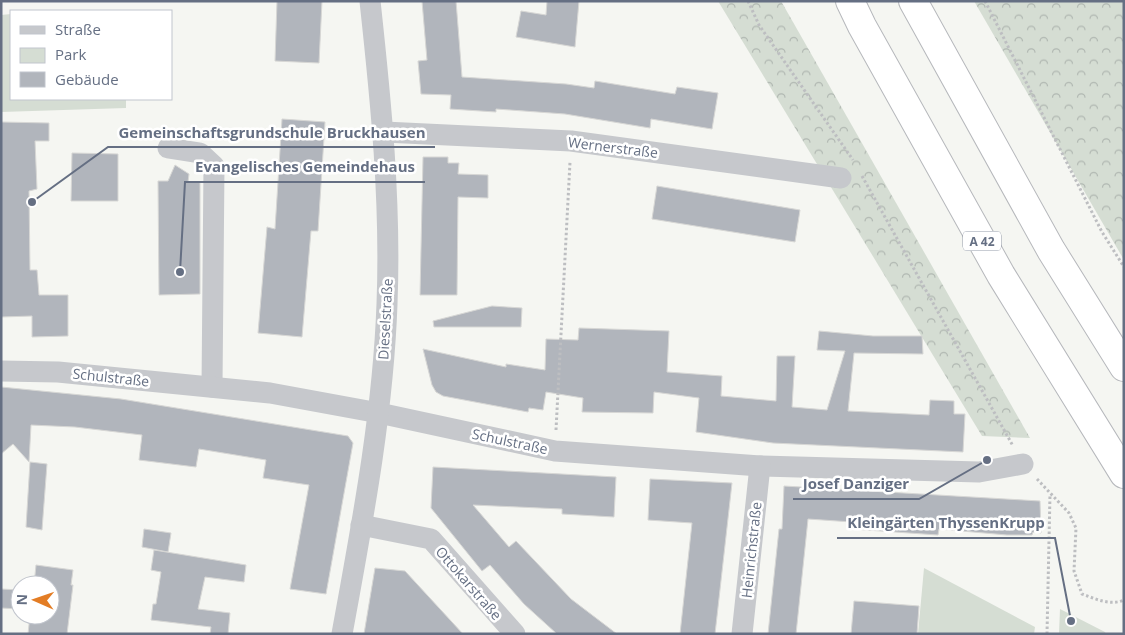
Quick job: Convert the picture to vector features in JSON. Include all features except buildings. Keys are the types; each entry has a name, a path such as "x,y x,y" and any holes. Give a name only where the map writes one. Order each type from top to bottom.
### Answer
{"highway":[{"name":"A 42","path":"850,1 867,35 1001,274 1124,474"},
{"path":"913,1 1050,250 1124,367"}],"street":[{"name":"Dieselstraße","path":"342,634 379,413 387,304 388,223 384,132 370,1"},
{"name":"Wernerstraße","path":"384,132 571,141 852,172"},
{"path":"168,148 200,153 214,166 212,387"},
{"name":"Schulstraße","path":"1,371 58,372 270,393 379,413 555,451 760,466 979,472 1023,464"},
{"name":"Heinrichstraße","path":"742,634 760,466"},
{"name":"Ottokarstraße","path":"361,525 431,539 515,634"}],"path":[{"path":"748,1 759,25 852,172 1023,464 1069,513 1076,528 1074,571 1082,594 1104,602 1117,603 1124,600"},
{"path":"985,1 1102,232 1124,267"},
{"path":"555,451 571,141"},
{"path":"1047,634 1050,494"}],"green space":[{"path":"718,1 781,1 1030,438 982,436"},
{"path":"974,1 1124,1 1124,260"},
{"path":"10,14 10,100 126,100 126,108 1,112 1,15"},
{"path":"924,568 1035,627 1034,634 918,634"},
{"path":"1060,609 1105,632 1106,634 1059,634"}],"place":[{"name":"Gemeinschaftsgrundschule Bruckhausen","path":"32,202"},
{"name":"Evangelisches Gemeindehaus","path":"180,272"},
{"name":"Josef Danziger","path":"987,460"},
{"name":"Kleingärten ThyssenKrupp","path":"1071,621"}]}
